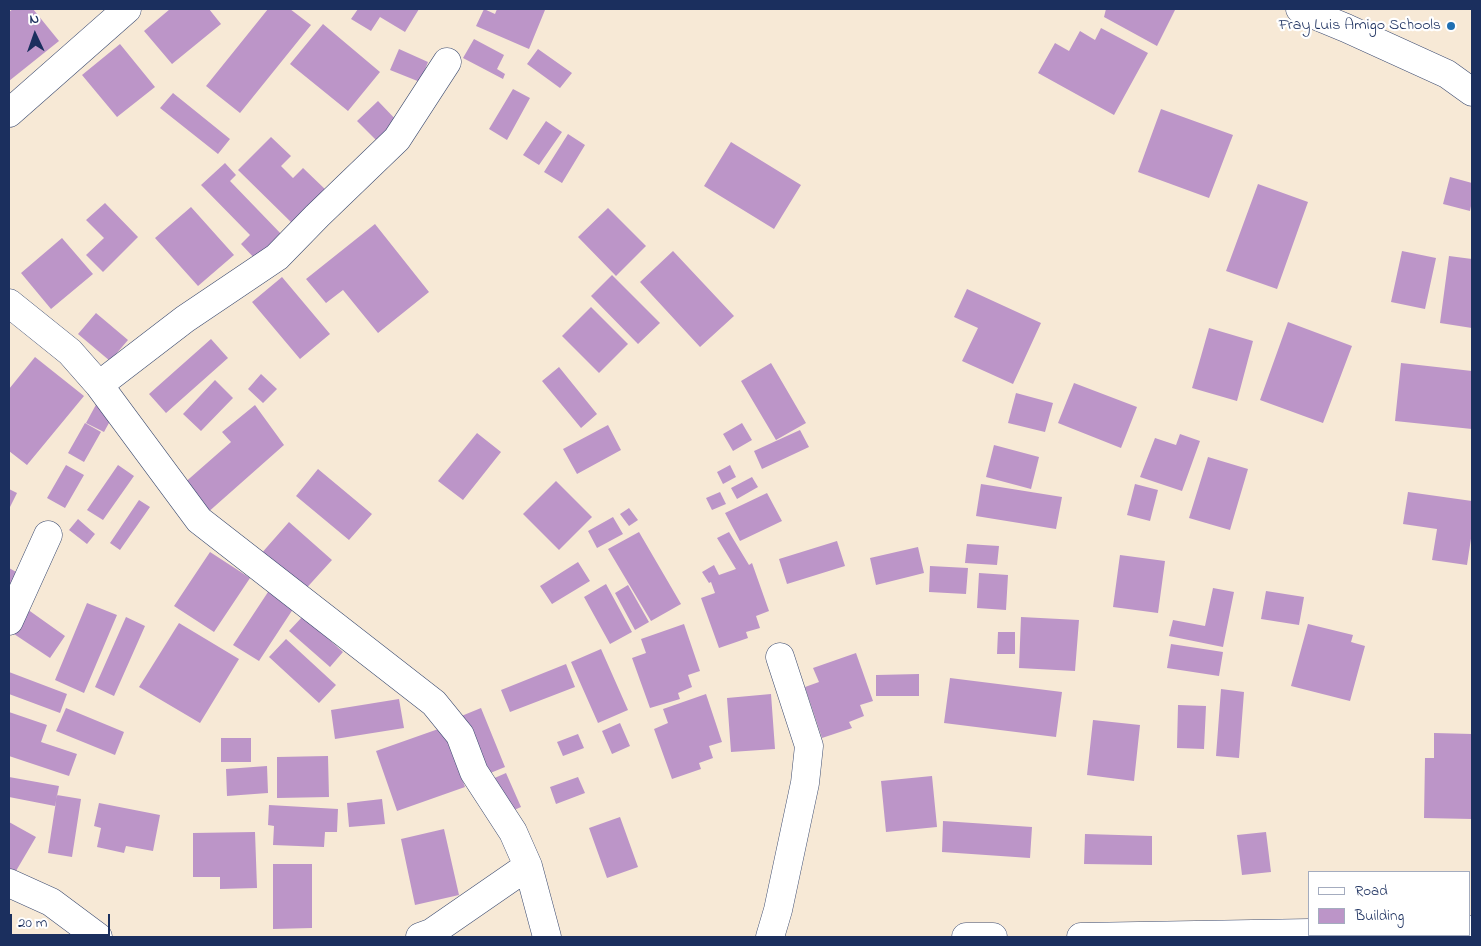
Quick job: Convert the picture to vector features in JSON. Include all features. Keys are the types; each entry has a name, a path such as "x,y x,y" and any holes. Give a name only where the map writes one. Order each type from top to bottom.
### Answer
{"street":[{"path":"9,113 127,9"},
{"path":"1300,9 1446,74 1472,92"},
{"path":"99,385 184,319 277,258 317,216 397,139 447,62"},
{"path":"9,303 70,352 99,385 199,520 434,702 460,735 474,772 513,832 528,866 547,937"},
{"path":"9,621 48,535"},
{"path":"770,937 778,910 805,783 809,746 780,657"},
{"path":"420,937 430,933 528,866"},
{"path":"9,883 51,902 98,937"},
{"path":"1081,937 1308,933"}],"building":[{"path":"13,9 33,9 59,41 9,81 9,12"},
{"path":"170,9 209,9 221,24 172,64 144,31"},
{"path":"268,9 290,9 311,25 240,113 206,86"},
{"path":"358,9 419,9 405,32 380,17 371,31 351,19"},
{"path":"484,9 495,14 497,9 545,10 529,49 476,26"},
{"path":"1106,9 1175,10 1157,46 1104,17"},
{"path":"323,24 380,72 348,111 290,64"},
{"path":"1101,28 1148,53 1114,115 1038,73 1055,43 1069,51 1080,31 1095,40"},
{"path":"474,39 504,55 497,69 505,74 503,79 463,58"},
{"path":"120,44 155,87 117,117 82,75"},
{"path":"399,49 428,62 420,82 390,70"},
{"path":"538,49 572,73 560,88 527,64"},
{"path":"513,89 530,98 507,140 489,129"},
{"path":"173,93 230,139 218,154 160,108"},
{"path":"378,101 400,124 380,144 357,121"},
{"path":"1161,109 1233,135 1209,198 1138,172"},
{"path":"546,121 562,132 539,165 523,155"},
{"path":"568,134 585,145 562,183 544,172"},
{"path":"271,137 291,156 281,166 293,178 303,168 328,192 295,226 238,170"},
{"path":"731,142 801,185 774,229 704,186"},
{"path":"225,163 236,175 230,181 284,237 258,262 241,244 250,235 201,185"},
{"path":"1450,177 1472,183 1470,211 1443,204"},
{"path":"1258,184 1308,202 1277,289 1226,271"},
{"path":"105,203 138,237 103,272 86,255 104,238 86,220"},
{"path":"191,207 234,255 198,286 155,238"},
{"path":"608,208 646,246 616,276 578,237"},
{"path":"375,224 429,292 378,333 343,290 326,303 306,279"},
{"path":"62,238 93,274 51,309 21,273"},
{"path":"673,251 734,316 700,347 640,282"},
{"path":"1402,251 1436,258 1425,309 1391,302"},
{"path":"1449,256 1472,259 1472,328 1440,323"},
{"path":"612,275 660,323 638,344 591,296"},
{"path":"282,277 330,334 300,359 252,302"},
{"path":"967,289 1041,323 1013,384 962,361 978,328 954,317"},
{"path":"591,307 628,344 599,373 562,336"},
{"path":"96,313 128,340 110,361 78,334"},
{"path":"1288,322 1352,346 1323,423 1260,400"},
{"path":"1209,328 1253,341 1237,401 1192,388"},
{"path":"211,339 228,358 166,413 149,394"},
{"path":"35,357 84,396 27,465 9,451 9,389"},
{"path":"771,363 806,423 776,440 741,381"},
{"path":"1401,363 1472,371 1472,429 1395,421"},
{"path":"559,367 597,414 581,428 542,381"},
{"path":"261,374 277,389 263,403 248,389"},
{"path":"215,380 233,398 201,431 183,414"},
{"path":"1074,383 1137,407 1121,448 1058,423"},
{"path":"1016,393 1053,403 1045,432 1008,423"},
{"path":"98,401 116,410 104,432 86,423"},
{"path":"255,405 284,445 206,514 182,485 231,442 222,432"},
{"path":"85,423 101,432 84,462 68,453"},
{"path":"742,423 752,440 733,451 723,434"},
{"path":"608,425 621,450 577,474 563,449"},
{"path":"800,430 809,447 762,469 754,451"},
{"path":"477,433 501,452 463,500 438,481"},
{"path":"1180,434 1200,441 1182,491 1140,477 1155,438 1176,445"},
{"path":"994,445 1039,457 1031,489 986,477"},
{"path":"1208,457 1248,469 1230,530 1189,518"},
{"path":"66,465 84,475 65,508 47,498"},
{"path":"118,465 134,476 103,520 87,510"},
{"path":"730,465 736,477 723,484 717,472"},
{"path":"318,469 372,514 349,540 296,496"},
{"path":"752,477 758,487 737,499 731,488"},
{"path":"556,481 592,517 559,550 523,514"},
{"path":"981,484 1062,497 1056,529 976,516"},
{"path":"1135,484 1158,490 1150,521 1127,515"},
{"path":"9,489 17,493 9,509"},
{"path":"720,492 726,504 712,510 706,498"},
{"path":"1408,492 1472,501 1472,532 1467,565 1432,560 1437,529 1403,524"},
{"path":"767,493 782,521 740,541 725,513"},
{"path":"139,500 150,507 120,550 110,543"},
{"path":"629,508 638,520 629,526 620,514"},
{"path":"613,517 623,534 597,548 588,531"},
{"path":"78,519 95,534 87,544 69,530"},
{"path":"289,522 332,560 302,593 260,555"},
{"path":"639,532 681,604 651,621 608,549"},
{"path":"729,532 749,565 752,563 769,611 756,616 760,628 746,632 748,638 719,648 701,598 715,593 711,582 709,583 702,572 714,565 719,575 736,569 717,538"},
{"path":"837,541 845,566 787,584 779,559"},
{"path":"967,544 999,546 997,565 965,563"},
{"path":"918,547 924,573 876,585 870,558"},
{"path":"210,552 250,578 214,632 174,606"},
{"path":"1120,555 1165,561 1158,613 1113,607"},
{"path":"578,562 590,581 552,604 540,586"},
{"path":"930,566 968,568 966,594 929,592"},
{"path":"9,568 18,573 9,589"},
{"path":"979,573 1008,575 1006,610 977,608"},
{"path":"606,584 632,632 610,644 584,597"},
{"path":"628,585 649,622 635,630 615,593"},
{"path":"272,586 297,603 259,661 233,645"},
{"path":"1213,588 1234,592 1223,647 1169,636 1173,620 1205,626"},
{"path":"1266,591 1304,597 1299,625 1261,619"},
{"path":"87,603 117,615 84,693 55,680"},
{"path":"27,609 65,636 50,658 11,632"},
{"path":"303,616 343,652 330,667 289,631"},
{"path":"126,617 145,626 114,696 95,687"},
{"path":"1021,617 1079,620 1075,671 1019,668"},
{"path":"179,623 239,659 200,723 139,687"},
{"path":"684,624 700,671 688,675 692,687 678,693 680,699 650,708 632,658 646,653 641,639"},
{"path":"1308,624 1353,635 1351,642 1365,646 1350,701 1291,686"},
{"path":"998,632 1015,632 1015,654 997,654"},
{"path":"286,639 336,685 319,703 269,657"},
{"path":"1171,644 1223,652 1219,676 1167,668"},
{"path":"601,649 628,710 598,723 571,662"},
{"path":"856,653 873,701 860,705 864,716 849,722 852,728 822,738 805,687 819,682 813,668"},
{"path":"566,664 575,687 510,712 501,690"},
{"path":"9,672 67,694 60,713 9,694"},
{"path":"919,674 919,696 876,696 876,675"},
{"path":"950,678 1062,692 1056,737 944,723"},
{"path":"1221,689 1244,692 1239,758 1216,756"},
{"path":"706,694 722,742 709,746 713,758 699,763 701,769 672,779 654,729 668,723 663,709"},
{"path":"771,694 775,749 731,752 727,698"},
{"path":"399,699 404,728 335,739 331,710"},
{"path":"1178,705 1206,706 1204,749 1177,748"},
{"path":"66,708 124,732 115,755 56,731"},
{"path":"481,708 505,767 483,776 459,717"},
{"path":"9,712 47,725 41,742 77,754 69,776 9,756"},
{"path":"1093,720 1140,725 1134,781 1087,775"},
{"path":"620,723 630,746 612,754 602,731"},
{"path":"444,727 465,787 397,811 376,751"},
{"path":"1434,733 1472,734 1472,819 1424,818 1425,758 1434,758"},
{"path":"578,734 584,748 563,756 557,742"},
{"path":"221,738 251,738 251,762 221,762"},
{"path":"328,756 329,797 277,798 277,757"},
{"path":"267,766 268,793 227,796 226,769"},
{"path":"506,773 521,807 505,814 490,780"},
{"path":"932,776 937,827 886,832 881,781"},
{"path":"9,777 59,786 55,806 9,797"},
{"path":"578,777 585,793 556,804 550,787"},
{"path":"57,795 81,799 72,857 48,853"},
{"path":"382,799 385,824 349,827 347,803"},
{"path":"99,803 160,815 153,851 126,846 124,853 97,847 101,828 94,826"},
{"path":"269,805 338,809 337,832 325,832 324,847 273,845 274,826 268,825"},
{"path":"620,817 638,867 607,878 589,828"},
{"path":"943,821 1032,827 1030,858 942,852"},
{"path":"9,822 36,837 13,876 9,874"},
{"path":"444,829 459,895 415,905 401,839"},
{"path":"255,832 257,888 220,889 220,877 193,877 193,833"},
{"path":"1266,832 1271,872 1242,875 1237,835"},
{"path":"1085,834 1152,836 1152,865 1084,864"},
{"path":"273,864 312,864 312,928 273,929"}],"place":[{"name":"Fray Luis Amigo Schools","path":"1451,26"}]}
